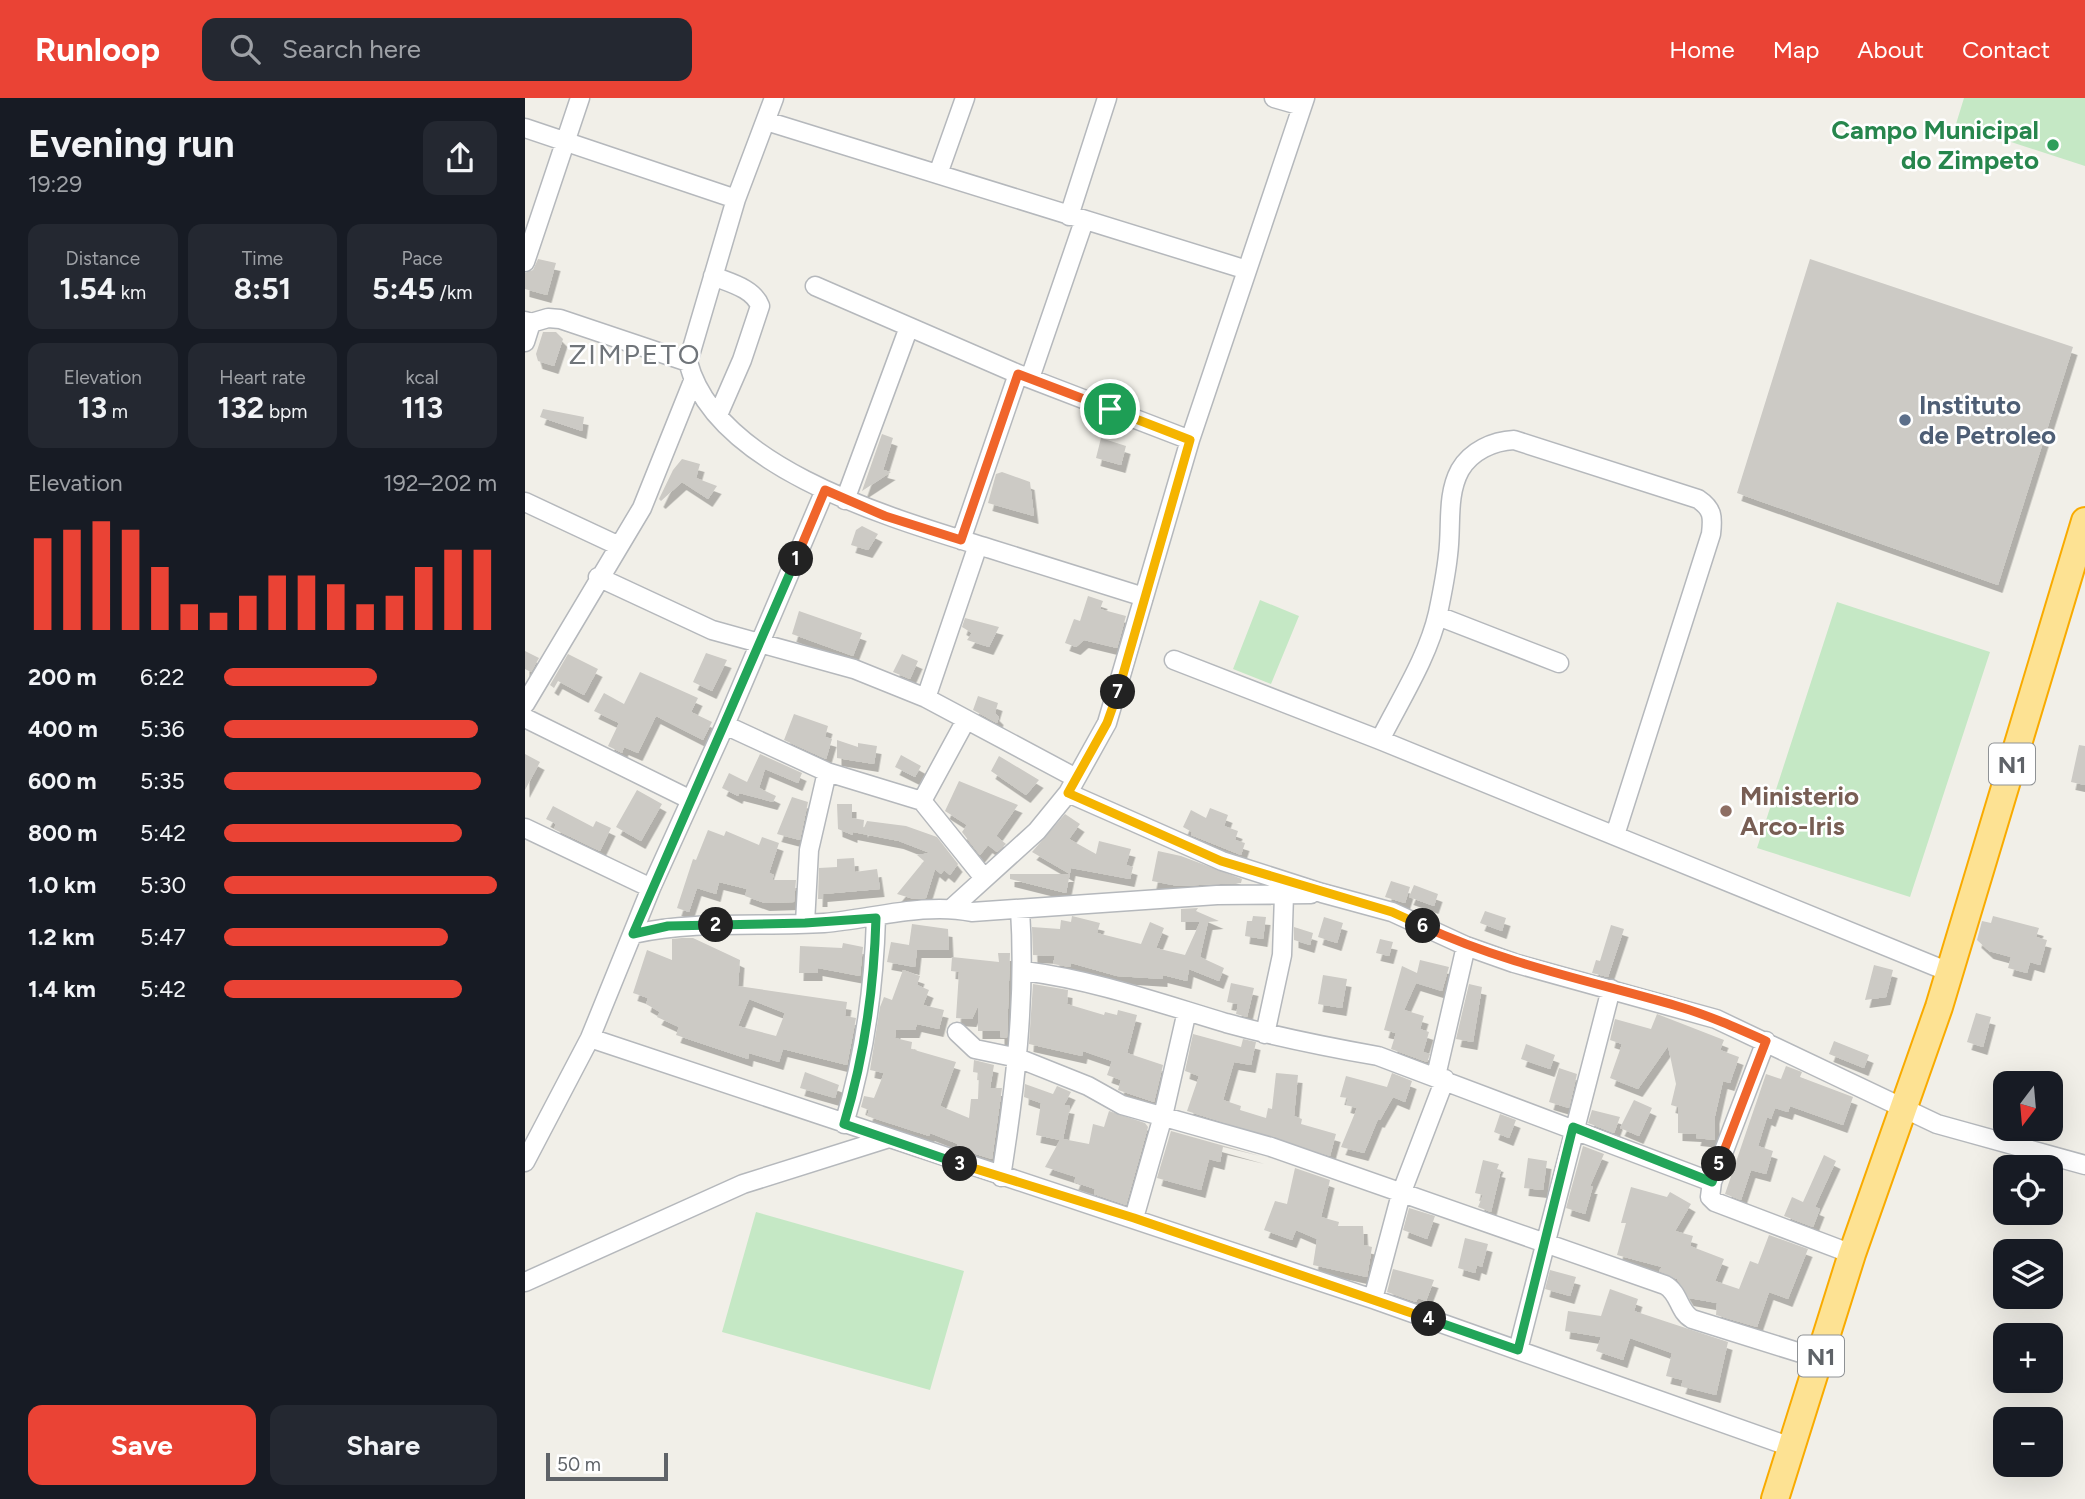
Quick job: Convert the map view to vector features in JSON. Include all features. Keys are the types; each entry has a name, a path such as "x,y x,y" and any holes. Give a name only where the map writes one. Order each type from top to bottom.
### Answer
{"highway":[{"name":"N1","path":"1775,1499 1852,1254 1949,972 2085,520"}],"street":[{"path":"525,262 580,98"},
{"path":"774,98 736,199 688,362 693,381 718,415 758,451 845,500 1144,597"},
{"path":"938,174 965,98"},
{"path":"926,698 970,542 1077,218 1107,98"},
{"path":"952,908 1032,836 1072,785 1112,711 1190,440 1303,102 1274,98"},
{"path":"766,121 1247,270"},
{"path":"525,128 736,199"},
{"path":"713,276 757,297 760,306 718,415"},
{"path":"815,286 1024,376 1190,440"},
{"path":"525,342 528,322 548,318 560,319 688,362"},
{"path":"845,500 909,327"},
{"path":"525,704 650,491 693,381"},
{"path":"1380,740 1417,667 1438,616 1449,553 1455,482 1462,467 1487,445 1514,440 1698,499 1709,507 1713,516 1711,534 1615,835"},
{"path":"525,1162 590,1038 651,888 725,725 825,490"},
{"path":"525,502 617,545"},
{"path":"598,577 692,622 853,669 926,698 1072,785 1192,849 1322,893 1392,912 1466,946 1697,1013 1766,1041 1937,1124 2085,1166"},
{"path":"1438,616 1559,663"},
{"path":"1174,660 1380,740 1949,972"},
{"path":"525,718 691,800"},
{"path":"922,801 966,720"},
{"path":"725,725 828,772 922,801 984,878"},
{"path":"805,923 809,850 828,772"},
{"path":"525,828 651,888"},
{"path":"633,934 682,925 805,923 876,918 952,908 972,912 1217,895 1322,893"},
{"path":"1265,1034 1282,954 1284,895"},
{"path":"1001,1177 1018,1058 1024,971 1020,909"},
{"path":"844,1124 855,1086 868,1011 874,970 876,918"},
{"path":"1373,1299 1401,1194 1441,1077 1466,946"},
{"path":"1024,971 1083,979 1265,1034 1378,1056 1441,1077 1712,1182"},
{"path":"1518,1350 1573,1127 1611,989"},
{"path":"1134,1218 1163,1116 1187,1011"},
{"path":"957,1032 975,1049 1018,1058 1088,1086 1117,1103 1271,1147 1671,1287 1683,1312 1692,1319 1820,1359"},
{"path":"590,1038 886,1139 1134,1218 1373,1299 1791,1447"},
{"path":"1766,1041 1712,1182 1710,1196 1715,1202 1852,1254"},
{"path":"525,1282 743,1185 886,1139"}],"green space":[{"name":"Campo Municipal do Zimpeto","path":"1964,98 2085,98 2085,166 1956,124"},
{"path":"1260,600 1299,616 1271,684 1233,669"},
{"path":"1837,602 1990,652 1910,897 1757,848"},
{"path":"756,1212 964,1271 930,1390 722,1332"}],"building":[{"path":"538,259 556,263 547,295 525,289 525,273 533,270"},
{"name":"Instituto de Petroleo","path":"1810,259 2073,347 1998,585 1737,493"},
{"path":"543,332 556,332 563,339 554,366 538,361 536,354"},
{"path":"543,409 584,417 582,431 540,417"},
{"path":"882,434 893,438 883,470 891,472 862,491"},
{"path":"1101,438 1126,446 1121,465 1096,458"},
{"path":"682,459 700,464 696,478 717,486 708,499 682,482 661,501 659,499 673,470"},
{"path":"1002,472 1030,482 1034,516 988,503 996,474"},
{"path":"862,526 878,534 868,550 851,545 856,530"},
{"path":"1088,596 1103,601 1100,609 1126,616 1117,648 1084,640 1076,647 1065,643 1074,619 1080,621"},
{"path":"799,611 862,633 853,656 792,634"},
{"path":"965,618 999,627 989,647 967,640 972,633 962,627"},
{"path":"525,651 539,658 531,672 525,669"},
{"path":"706,653 727,660 712,691 693,682"},
{"path":"568,654 598,669 584,695 558,681 554,688 550,685"},
{"path":"902,654 918,661 910,679 893,672"},
{"path":"640,672 698,698 691,712 712,722 703,740 656,716 638,753 624,747 622,753 608,746 619,723 594,711 604,693 624,704"},
{"path":"978,696 998,703 995,713 999,717 997,723 973,710"},
{"path":"794,714 828,726 825,737 832,739 826,759 784,740"},
{"path":"837,740 858,747 858,743 877,746 874,764 837,758"},
{"path":"2079,745 2085,746 2085,785 2071,782"},
{"path":"525,754 540,762 525,790"},
{"path":"760,754 802,773 798,783 765,769 759,788 776,796 773,802 739,793 738,796 722,788 729,773 747,782"},
{"path":"901,755 921,766 915,777 895,767"},
{"path":"999,756 1039,780 1026,795 991,771"},
{"path":"959,781 1018,805 996,836 1006,844 997,852 988,845 980,855 962,832 967,825 945,811"},
{"path":"637,790 662,804 641,841 616,827"},
{"path":"792,797 808,802 800,840 777,834"},
{"path":"837,804 852,804 852,818 864,820 863,830 867,821 906,826 937,837 958,864 950,875 944,870 941,874 935,869 926,898 914,899 897,894 924,861 917,855 930,853 899,841 853,832 853,835 838,829"},
{"path":"553,806 593,827 596,821 611,828 600,851 554,829 556,824 546,819"},
{"path":"1210,808 1228,815 1224,826 1238,831 1235,840 1245,843 1241,855 1191,835 1192,832 1183,827 1191,810 1206,818"},
{"path":"1065,814 1080,824 1069,839 1096,854 1099,841 1131,849 1126,865 1133,867 1130,879 1071,868 1070,874 1032,852"},
{"path":"708,830 724,836 726,831 759,845 762,837 779,843 769,873 774,875 772,880 796,880 794,902 765,903 745,896 747,889 719,882 716,894 697,888 689,912 677,908 693,859 696,860"},
{"path":"1158,851 1181,856 1242,879 1241,883 1178,886 1152,881"},
{"path":"854,858 855,872 877,869 880,889 823,894 823,899 818,899 819,868 837,867 837,859"},
{"path":"1010,874 1070,874 1066,893 1010,879"},
{"path":"1391,881 1410,887 1405,903 1385,897"},
{"path":"1414,885 1438,894 1434,906 1409,897"},
{"path":"1198,908 1196,911 1219,921 1208,922 1200,957 1224,968 1219,981 1189,969 1187,981 1163,975 1163,979 1117,976 1071,963 1070,967 1053,964 1055,956 1033,955 1032,927 1060,929 1061,920 1071,922 1072,916 1100,923 1097,933 1141,944 1150,922 1164,928 1156,948 1185,955 1200,922 1181,922 1181,909"},
{"path":"1485,911 1506,918 1502,931 1480,923"},
{"path":"1253,916 1266,917 1263,939 1245,936 1247,921 1252,921"},
{"path":"1993,916 2039,928 2036,937 2047,940 2040,965 2030,962 2027,973 2008,968 2011,957 1989,951 1977,940 1982,921 1991,923"},
{"path":"1324,917 1343,923 1337,943 1318,937"},
{"path":"912,924 948,929 949,950 917,950 915,967 887,962 891,942 909,945"},
{"path":"1611,925 1624,929 1608,977 1592,973 1596,960 1600,961"},
{"path":"1294,927 1313,933 1310,945 1294,940"},
{"path":"693,938 740,960 738,986 847,1002 845,1016 856,1018 847,1065 783,1049 779,1062 749,1053 748,1059 676,1035 679,1027 657,1017 660,1012 646,1004 648,998 633,993 647,950 672,960 672,939","holes":["749,999 785,1013 776,1036 738,1026"]},
{"path":"1380,939 1393,942 1389,956 1376,953"},
{"path":"843,943 863,947 860,976 818,968 818,973 799,973 800,946 842,948"},
{"path":"998,953 1010,953 1007,1038 1000,1037 1000,1031 978,1031 978,1006 972,1019 956,1018 959,972 951,971 952,957 999,962"},
{"path":"1420,960 1449,967 1442,991 1416,983 1404,1010 1424,1016 1420,1029 1429,1032 1423,1052 1430,1054 1427,1062 1391,1049 1396,1033 1384,1030 1402,966 1417,973"},
{"path":"1874,965 1893,970 1886,997 1865,1000"},
{"path":"903,970 920,976 917,985 929,990 923,1005 944,1010 939,1029 917,1024 915,1030 896,1030 895,1038 912,1042 911,1049 956,1062 940,1106 969,1118 971,1099 978,1099 979,1073 973,1072 974,1060 994,1065 990,1088 1002,1088 992,1159 956,1148 958,1144 930,1133 929,1136 867,1116 869,1110 861,1107 864,1096 874,1098 884,1073 870,1070 880,1007 884,997 892,1000"},
{"path":"1323,975 1347,979 1342,1008 1318,1004"},
{"path":"1231,983 1254,988 1247,1017 1236,1014 1238,1004 1227,1002"},
{"path":"1033,984 1068,990 1067,1004 1104,1015 1105,1012 1117,1015 1118,1010 1137,1015 1127,1053 1163,1065 1154,1102 1118,1090 1121,1080 1107,1075 1112,1061 1083,1051 1082,1056 1029,1044"},
{"path":"1469,984 1482,987 1473,1042 1456,1039"},
{"path":"1976,1013 1991,1017 1983,1047 1967,1042"},
{"path":"1657,1014 1724,1040 1720,1050 1739,1057 1730,1083 1723,1081 1715,1116 1715,1140 1696,1138 1697,1134 1678,1133 1678,1107 1671,1105 1676,1084 1668,1046 1638,1089 1610,1078 1622,1044 1610,1040 1615,1019 1651,1029"},
{"path":"1193,1034 1241,1047 1243,1039 1256,1042 1251,1065 1234,1062 1223,1100 1241,1106 1240,1110 1266,1118 1268,1108 1272,1109 1276,1073 1298,1075 1294,1116 1302,1119 1301,1124 1336,1134 1330,1156 1187,1111 1199,1076 1185,1071"},
{"path":"1834,1041 1869,1055 1864,1068 1829,1054"},
{"path":"1526,1044 1555,1055 1550,1069 1521,1059"},
{"path":"1786,1066 1802,1072 1800,1077 1853,1097 1843,1125 1790,1106 1788,1112 1775,1108 1771,1119 1767,1117 1758,1146 1773,1151 1766,1174 1751,1170 1741,1200 1725,1194 1766,1074 1781,1079"},
{"path":"1559,1068 1577,1074 1569,1108 1549,1102"},
{"path":"805,1072 839,1085 835,1098 800,1088"},
{"path":"1392,1073 1412,1081 1405,1102 1393,1097 1380,1120 1378,1119 1364,1153 1341,1147 1357,1108 1346,1105 1348,1098 1340,1097 1346,1076 1387,1087"},
{"path":"1025,1084 1053,1094 1057,1086 1071,1092 1064,1105 1070,1106 1063,1139 1089,1144 1093,1124 1104,1127 1109,1111 1145,1123 1148,1127 1126,1205 1094,1194 1095,1189 1074,1182 1076,1177 1045,1167 1060,1140 1036,1135 1041,1103 1024,1097"},
{"path":"1634,1100 1652,1108 1639,1136 1620,1128"},
{"path":"1592,1110 1620,1117 1614,1133 1588,1123"},
{"path":"1500,1114 1516,1120 1509,1138 1494,1132"},
{"path":"1171,1131 1260,1156 1223,1147 1220,1162 1209,1159 1201,1190 1157,1178"},
{"path":"1583,1146 1604,1154 1590,1186 1593,1186 1585,1214 1566,1208"},
{"path":"1824,1155 1836,1161 1815,1207 1820,1209 1813,1227 1784,1216 1792,1197 1803,1202"},
{"path":"1528,1158 1547,1161 1543,1190 1524,1188"},
{"path":"1483,1160 1499,1164 1497,1169 1501,1170 1491,1212 1478,1207 1483,1195 1475,1193"},
{"path":"1295,1168 1330,1180 1321,1217 1339,1222 1338,1226 1363,1226 1364,1245 1372,1247 1367,1277 1313,1265 1317,1239 1296,1230 1292,1240 1264,1230 1275,1201 1287,1204"},
{"path":"1631,1187 1667,1197 1670,1192 1691,1204 1675,1231 1693,1236 1690,1246 1724,1259 1715,1281 1739,1289 1750,1261 1758,1264 1769,1235 1808,1249 1788,1299 1769,1292 1757,1327 1716,1315 1717,1303 1689,1298 1677,1279 1659,1271 1662,1267 1617,1255 1626,1223 1621,1223"},
{"path":"1409,1208 1435,1216 1427,1239 1403,1230"},
{"path":"1465,1238 1488,1244 1482,1267 1477,1265 1475,1273 1458,1268"},
{"path":"1393,1269 1434,1280 1426,1301 1418,1298 1416,1302 1387,1292"},
{"path":"1550,1270 1576,1277 1570,1296 1545,1289"},
{"path":"1610,1289 1638,1299 1634,1311 1728,1342 1716,1395 1681,1386 1683,1380 1666,1376 1672,1353 1630,1338 1623,1360 1596,1351 1601,1337 1565,1331 1568,1311 1601,1316"}],"place":[{"name":"Campo Municipal do Zimpeto","path":"2053,145"},
{"name":"Instituto de Petroleo","path":"1905,420"},
{"name":"Ministerio Arco-Iris","path":"1726,811"}],"district":[{"name":"ZIMPETO","path":"635,354"}],"route":[{"path":"1018,374 1110,409 1190,440 1112,711 1068,793 1221,861 1404,916 1466,946 1514,963 1677,1006 1716,1019 1766,1041 1712,1182 1573,1127 1518,1350 1134,1218 844,1124 855,1086 868,1011 874,970 876,918 823,923 682,925 633,934 825,490 901,522 961,540 1018,374"}]}
